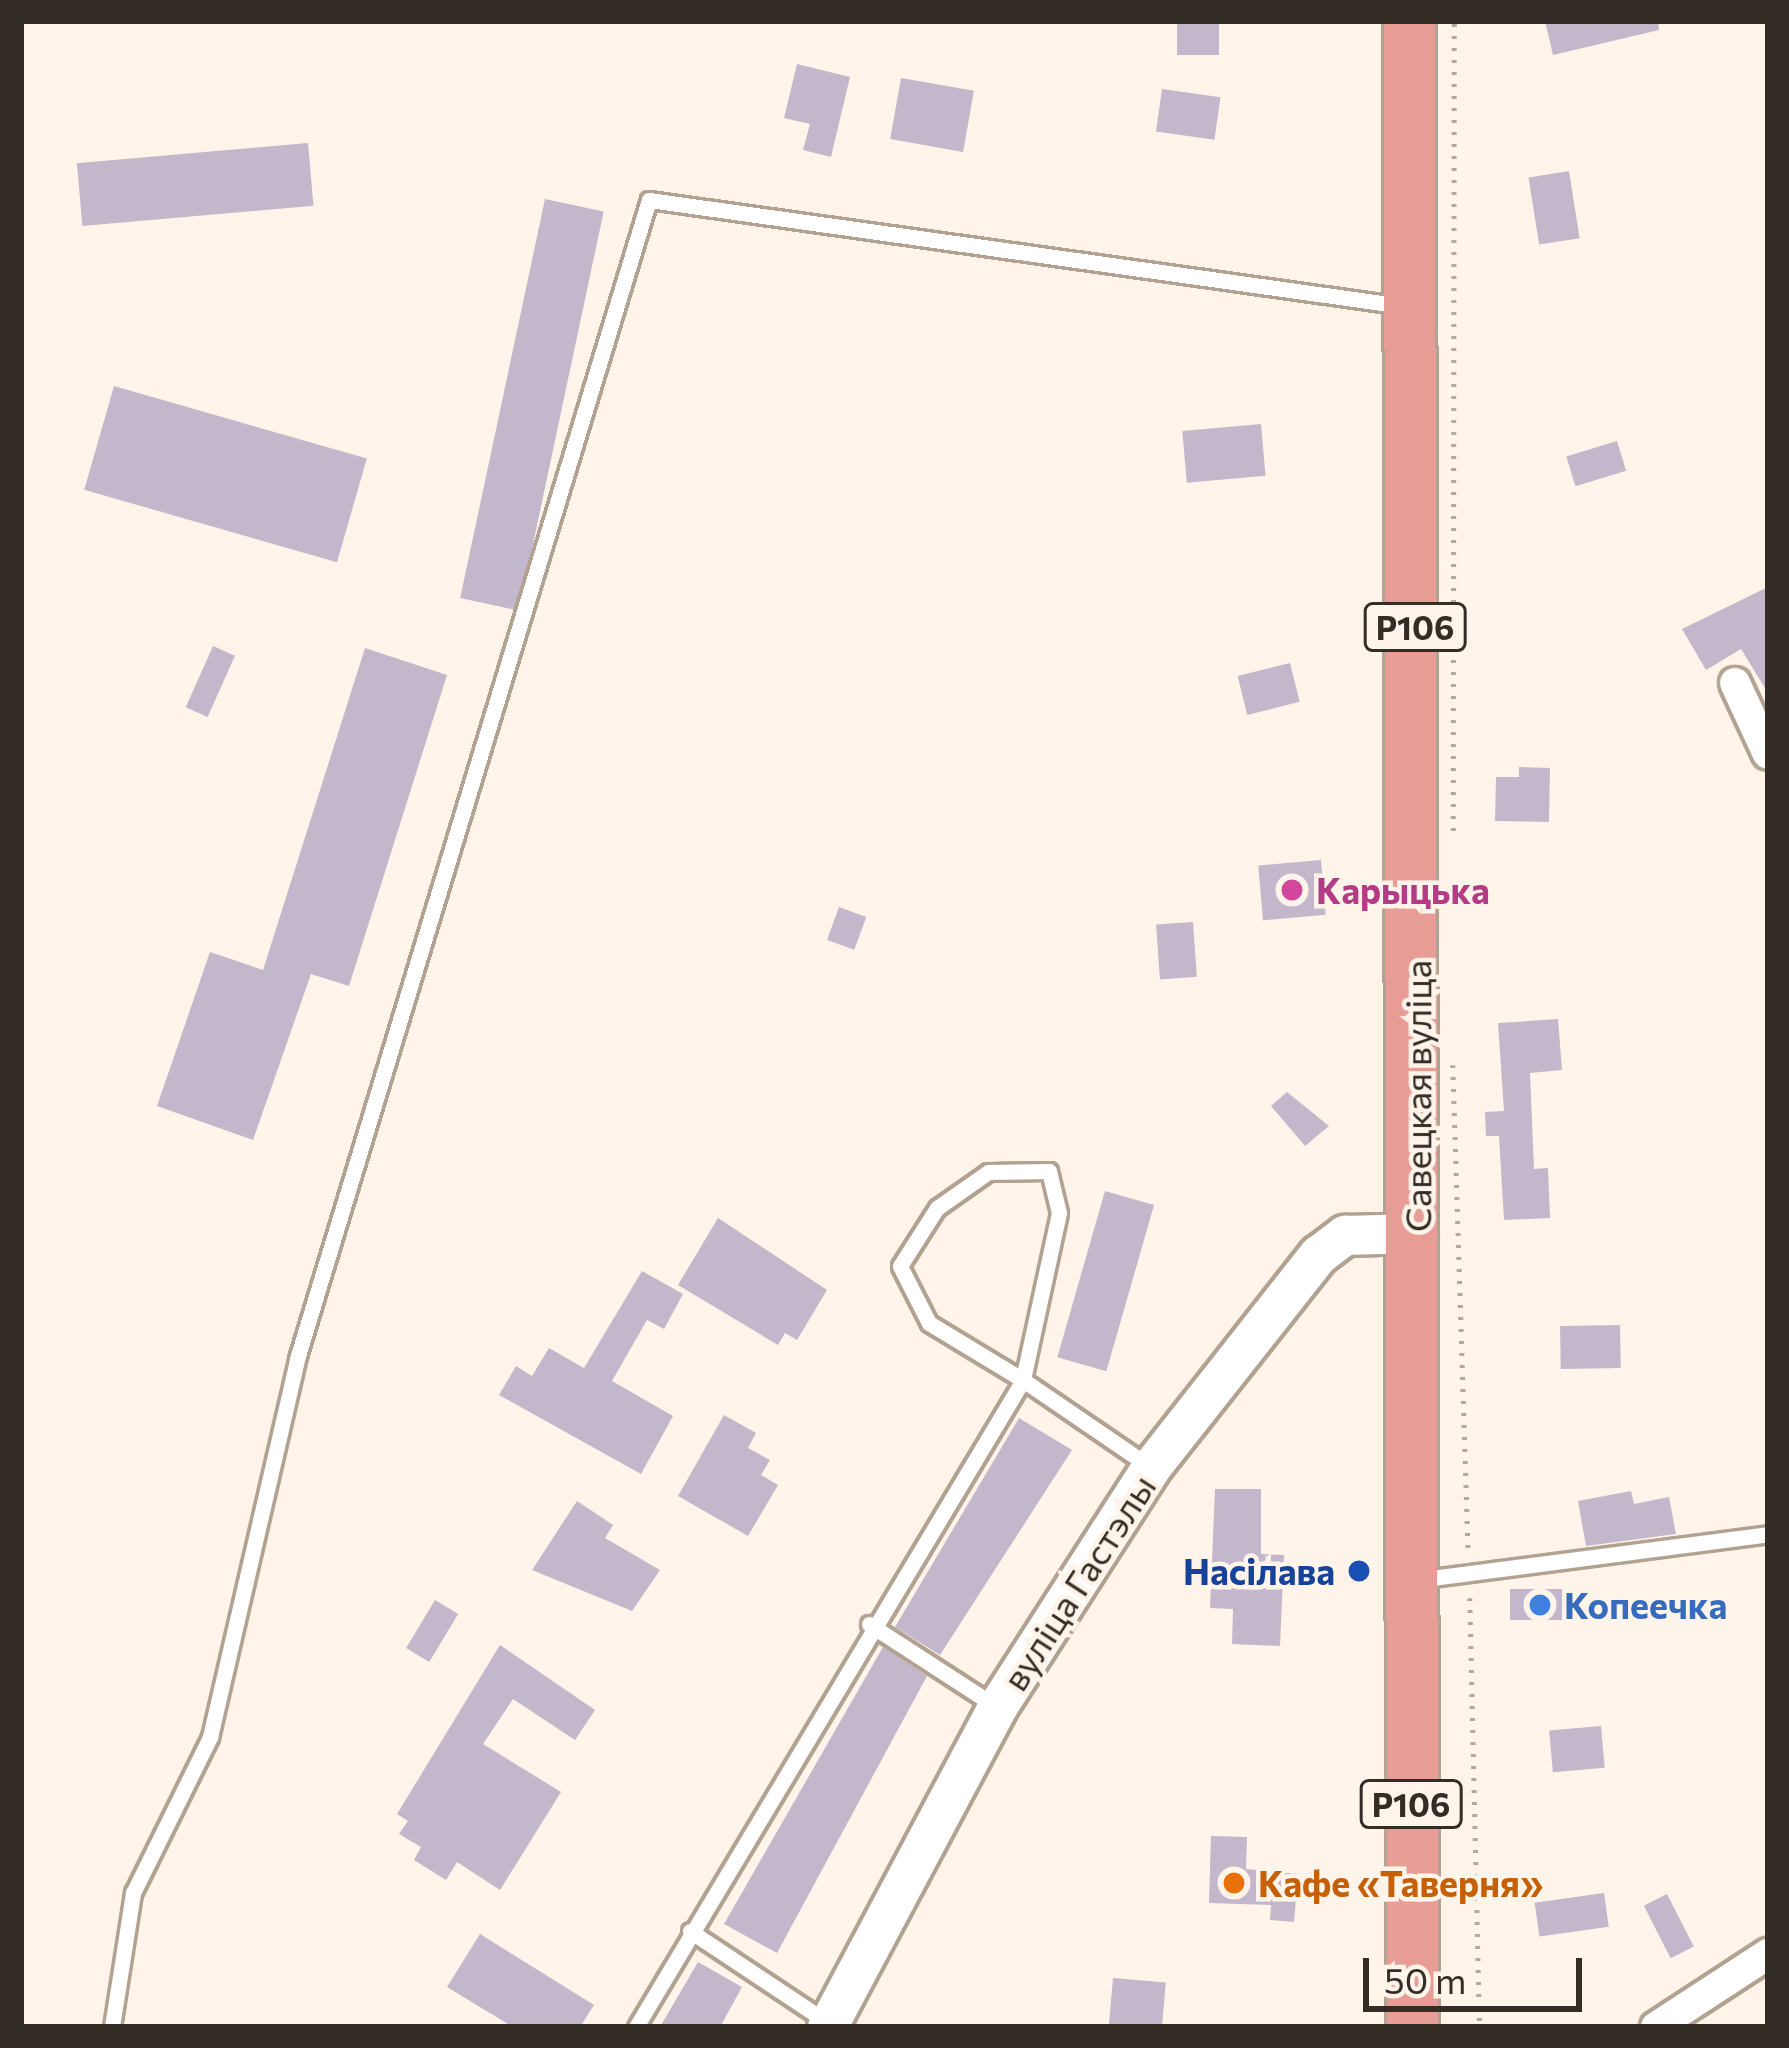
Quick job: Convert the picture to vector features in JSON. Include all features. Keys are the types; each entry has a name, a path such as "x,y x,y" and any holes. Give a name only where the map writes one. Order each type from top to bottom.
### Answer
{"main road":[{"name":"Савецкая вуліца","path":"1409,21 1417,1233 1412,2027"}],"street":[{"path":"1735,683 1768,754"},
{"name":"вуліца Гастэлы","path":"828,2025 997,1707 1151,1467 1318,1255 1345,1235 1417,1233"},
{"path":"1656,2027 1768,1954"}],"lane":[{"path":"112,2027 133,1893 210,1738 297,1359 649,200 1412,307"},
{"path":"636,2027 869,1624 1024,1380 1059,1213 1049,1171 988,1172 937,1208 900,1266 929,1323 1024,1380 1151,1467"},
{"path":"1413,1580 1768,1534"},
{"path":"869,1624 997,1707"},
{"path":"690,1930 828,2025"}],"path":[{"path":"1453,839 1454,21"},
{"path":"1453,1046 1480,2027"}],"building":[{"path":"1177,21 1219,21 1219,55 1177,55"},
{"path":"1545,21 1658,21 1659,30 1553,55"},
{"path":"797,64 850,77 831,157 803,150 810,124 784,118"},
{"path":"901,78 974,91 963,152 890,139"},
{"path":"1162,89 1220,97 1214,140 1156,132"},
{"path":"308,143 313,206 82,226 77,163"},
{"path":"1569,171 1580,238 1539,245 1529,177"},
{"path":"545,199 604,211 519,611 460,598"},
{"path":"114,386 367,458 337,562 84,490"},
{"path":"1261,424 1266,476 1187,483 1182,431"},
{"path":"1617,441 1626,471 1575,486 1566,456"},
{"path":"1768,587 1768,693 1741,649 1706,670 1682,629"},
{"path":"213,646 235,656 208,717 186,707"},
{"path":"365,648 447,675 349,986 311,974 253,1140 157,1106 210,952 263,970"},
{"path":"1290,663 1300,702 1247,715 1238,676"},
{"path":"1519,767 1550,768 1549,822 1495,821 1496,777 1519,777"},
{"name":"Карыцька","path":"1321,860 1326,915 1263,920 1258,865"},
{"path":"839,907 866,917 854,950 827,940"},
{"path":"1193,922 1197,977 1160,979 1156,925"},
{"path":"1558,1019 1562,1070 1530,1073 1534,1169 1548,1168 1550,1218 1504,1220 1499,1136 1486,1136 1485,1112 1504,1111 1498,1023"},
{"path":"1287,1092 1329,1126 1305,1146 1271,1106"},
{"path":"1105,1191 1154,1205 1106,1371 1057,1357"},
{"path":"718,1218 827,1290 797,1340 785,1333 778,1345 678,1285"},
{"path":"642,1271 683,1294 664,1329 647,1320 612,1381 673,1416 641,1474 499,1395 516,1366 532,1376 549,1348 584,1368"},
{"path":"1620,1325 1621,1368 1561,1369 1560,1326"},
{"path":"724,1415 756,1433 748,1448 770,1460 761,1475 778,1485 748,1536 678,1496"},
{"path":"1019,1418 1072,1450 940,1655 895,1627"},
{"path":"1215,1489 1261,1489 1261,1554 1284,1555 1280,1646 1232,1644 1233,1609 1210,1608"},
{"path":"1631,1491 1634,1504 1669,1497 1676,1534 1586,1546 1578,1501"},
{"path":"577,1501 613,1525 605,1538 660,1570 632,1611 532,1570"},
{"name":"Копеечка","path":"1510,1589 1570,1589 1570,1620 1510,1620"},
{"path":"435,1600 458,1614 429,1662 406,1648"},
{"path":"500,1645 595,1710 575,1740 513,1699 483,1744 561,1792 500,1890 457,1862 446,1880 414,1860 421,1847 399,1834 408,1821 397,1814"},
{"path":"883,1647 927,1676 777,1953 724,1924"},
{"path":"1601,1726 1605,1768 1553,1772 1549,1731"},
{"path":"1211,1836 1247,1837 1246,1869 1298,1874 1294,1922 1270,1920 1271,1905 1209,1903"},
{"path":"1604,1893 1609,1927 1539,1936 1535,1903"},
{"path":"1667,1894 1694,1947 1671,1958 1644,1906"},
{"path":"480,1934 594,2005 580,2027 513,2027 447,1987"},
{"path":"698,1962 742,1987 720,2027 660,2027"},
{"path":"1113,1978 1166,1983 1162,2027 1109,2027"}],"place":[{"name":"Карыцька","path":"1292,890"},
{"name":"Насілава","path":"1359,1571"},
{"name":"Копеечка","path":"1540,1605"},
{"name":"Кафе «Таверня»","path":"1234,1883"}]}
